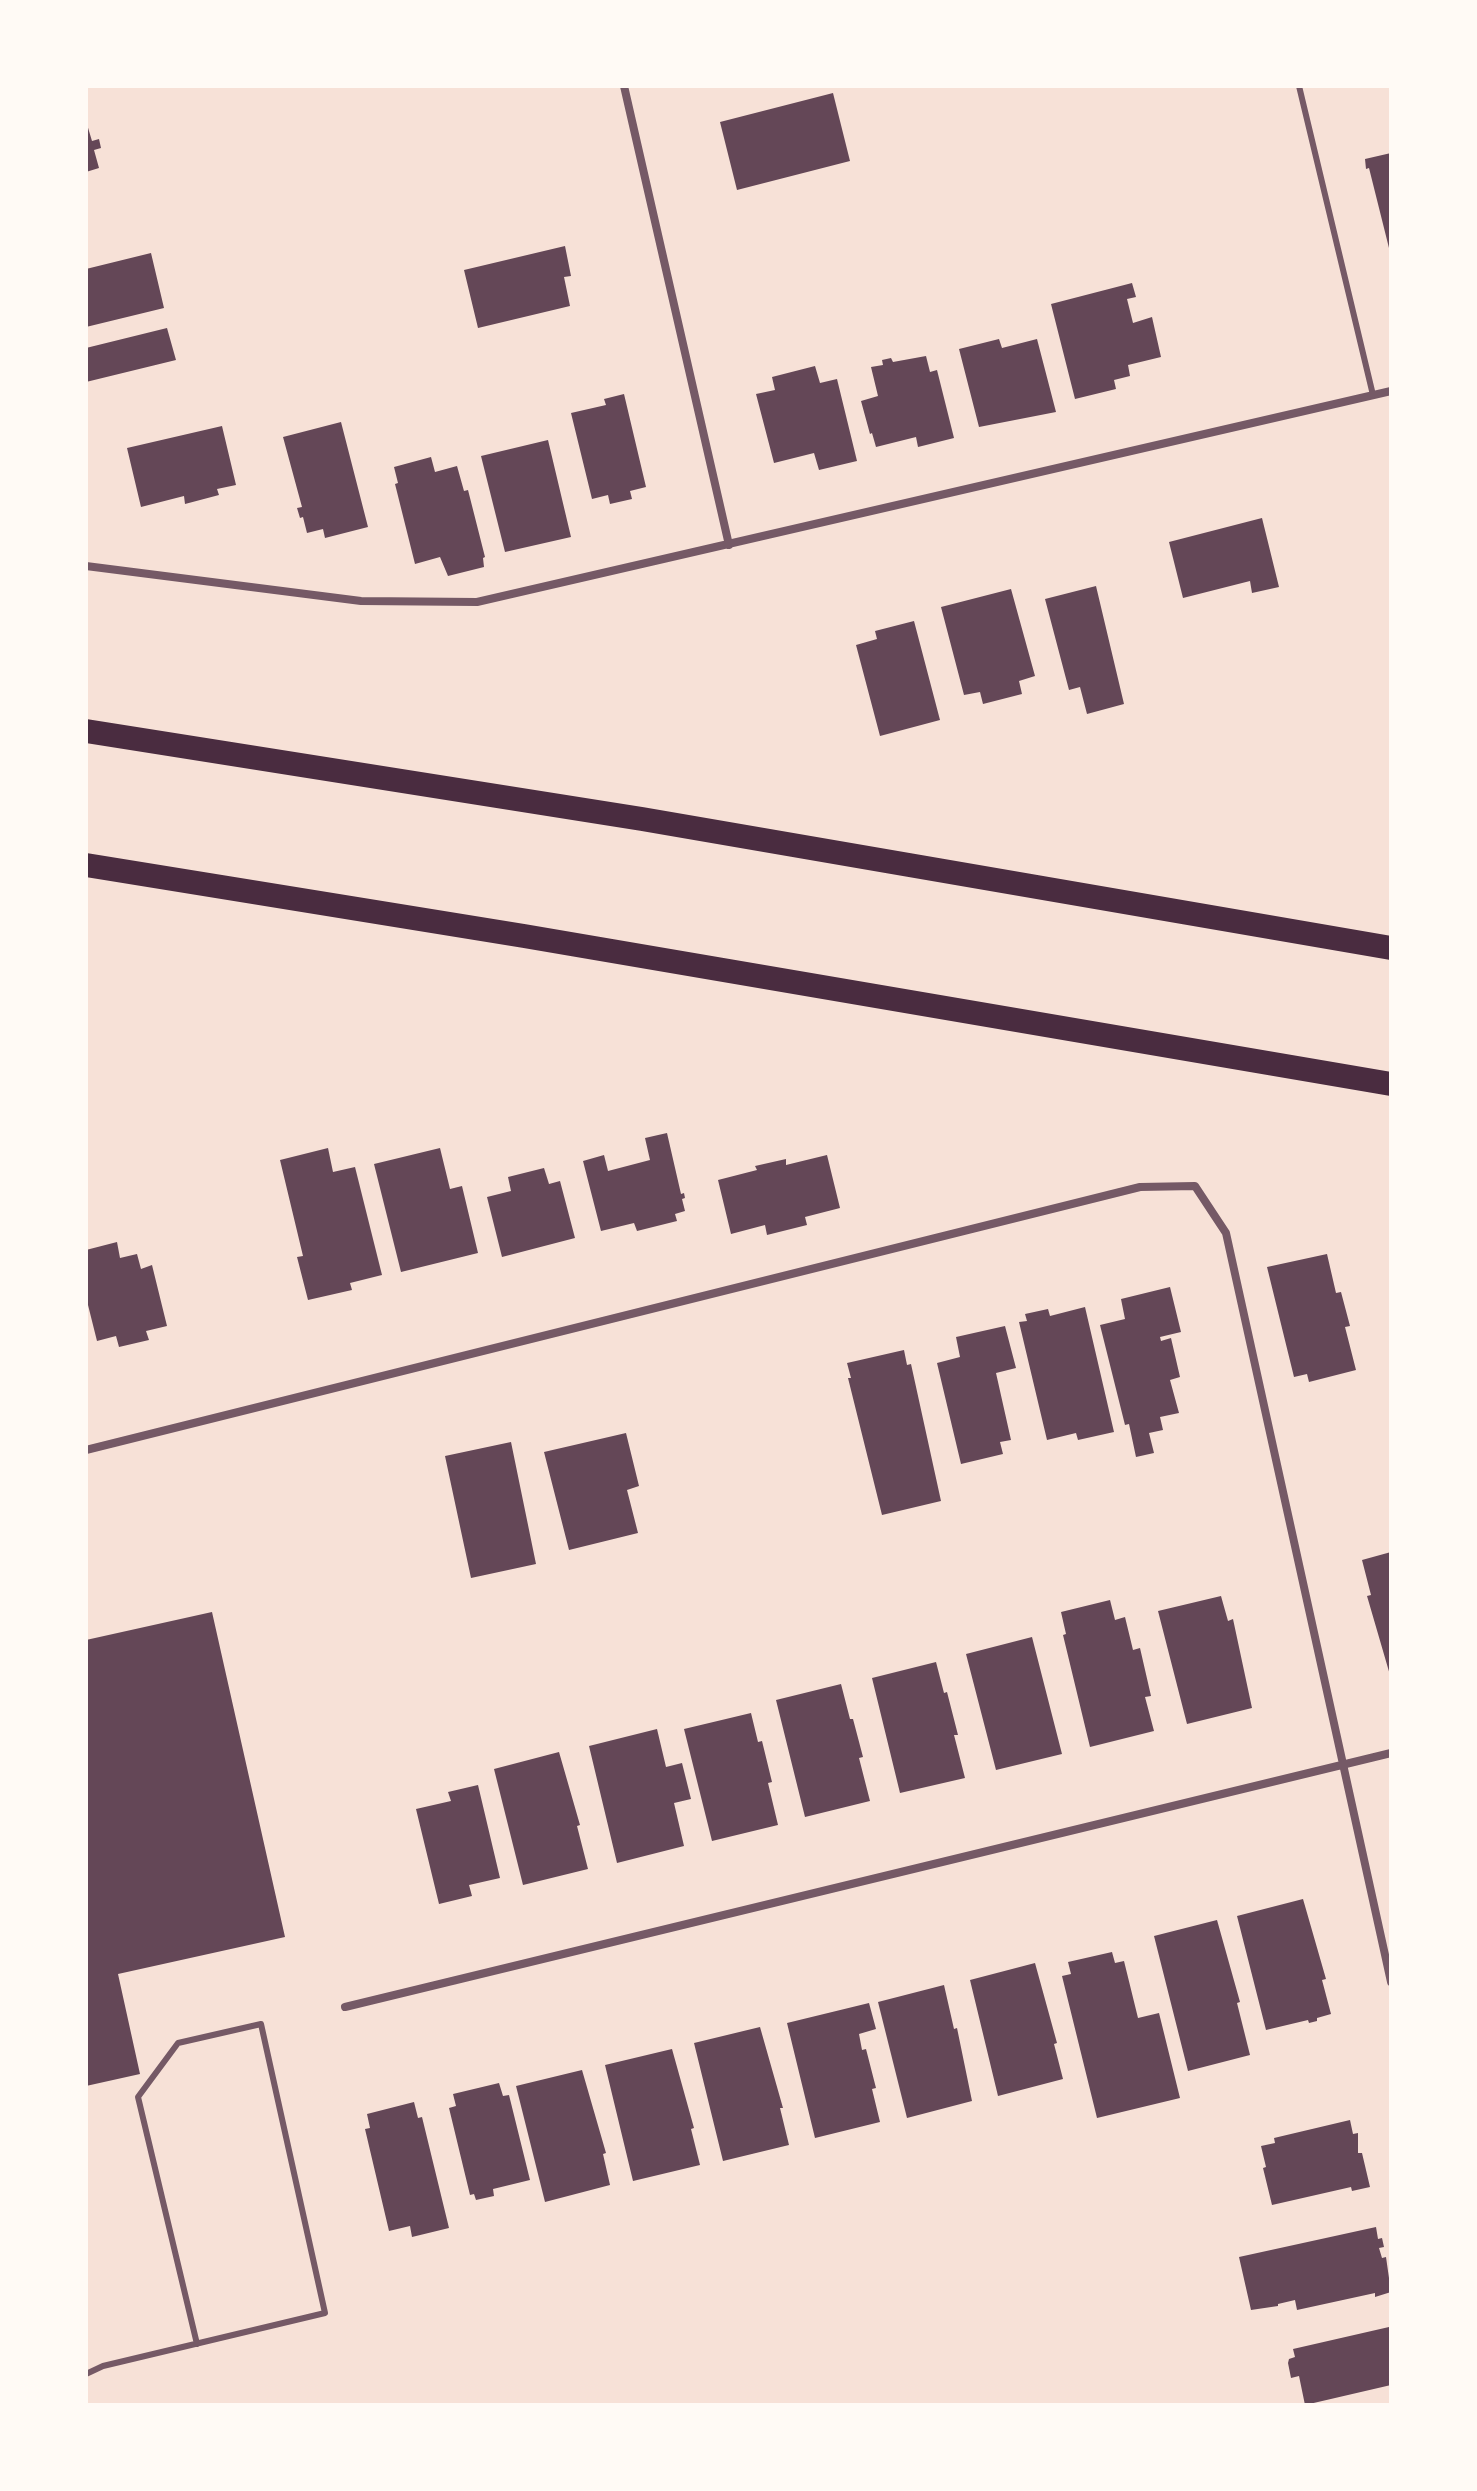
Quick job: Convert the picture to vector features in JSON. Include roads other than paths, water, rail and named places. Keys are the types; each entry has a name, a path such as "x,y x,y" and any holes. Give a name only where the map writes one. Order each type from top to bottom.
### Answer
{"highway":[{"path":"86,731 642,819 1391,948"},
{"path":"86,865 524,936 1391,1084"}],"street":[{"path":"624,86 729,545"},
{"path":"86,566 361,601 477,602 1391,391"},
{"path":"86,1450 1140,1187 1195,1186 1226,1233 1391,1982"},
{"path":"345,2007 1391,1753"}],"lane":[{"path":"1299,86 1373,395"},
{"path":"86,2374 103,2366 197,2344 325,2313 261,2024 178,2043 138,2097 197,2344"}]}
